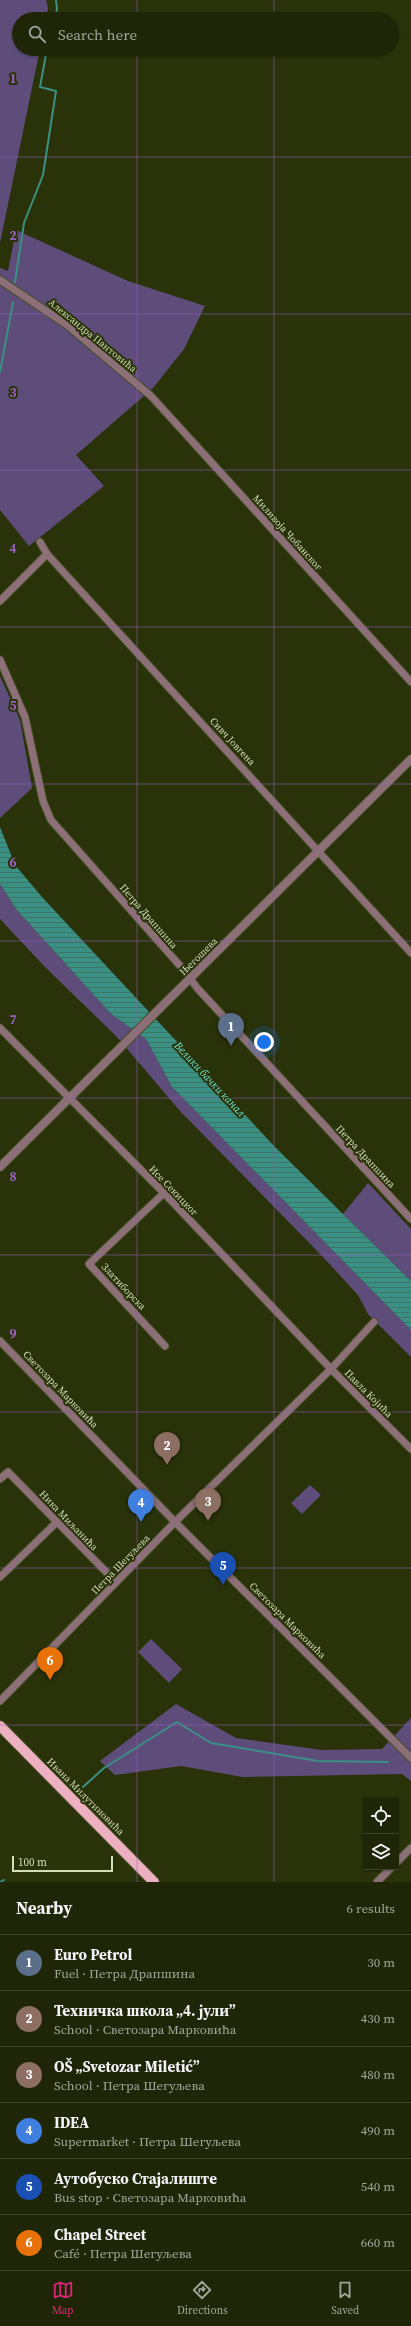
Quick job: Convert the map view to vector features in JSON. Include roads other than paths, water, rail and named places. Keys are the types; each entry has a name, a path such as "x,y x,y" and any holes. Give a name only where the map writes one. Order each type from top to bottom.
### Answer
{"main road":[{"name":"Ивана Милутиновића","path":"0,1726 154,1882"}],"street":[{"name":"Александра Пантовића","path":"0,280 67,325 151,396"},
{"name":"Миливоја Чобанског","path":"151,396 411,682"},
{"name":"Сивч Јовгена","path":"40,542 47,554 411,953"},
{"path":"0,601 47,554"},
{"name":"Петра Драпшина","path":"0,660 26,717 43,801 51,820 189,978 411,1219"},
{"name":"Његошева","path":"0,1167 411,759"},
{"name":"Исе Секицког","path":"0,1028 164,1193 331,1369"},
{"name":"Златиборска","path":"164,1193 89,1264 165,1346"},
{"name":"Петра Шегуљева","path":"0,1701 175,1522 331,1369 374,1322"},
{"name":"Светозара Марковића","path":"1,1346 411,1758"},
{"name":"Павла Којића","path":"331,1369 411,1449"},
{"name":"Ника Миљанића","path":"0,1480 8,1472 116,1582"},
{"path":"0,1576 57,1522"},
{"path":"399,1860 411,1848"},
{"path":"376,1882 389,1870"}],"water":[{"name":"Велики бачки канал","path":"0,827 15,865 42,897 275,1147 411,1281 411,1330 172,1087 146,1039 111,1014 16,909 0,884"}],"waterway":[{"path":"56,0 56,12"},
{"path":"15,282 24,223 43,175 56,91 40,87 46,56"},
{"path":"0,372 13,302"},
{"path":"83,1787 104,1768 177,1722 211,1743 318,1761 388,1762"},
{"path":"0,1882 4,1880"}],"place":[{"name":"Euro Petrol","path":"231,1046"},
{"name":"Техничка школа „4. јули”","path":"167,1465"},
{"name":"OŠ „Svetozar Miletić”","path":"208,1521"},
{"name":"IDEA","path":"141,1522"},
{"name":"Аутобуско Стајалиште","path":"223,1585"},
{"name":"Chapel Street","path":"50,1680"}]}
